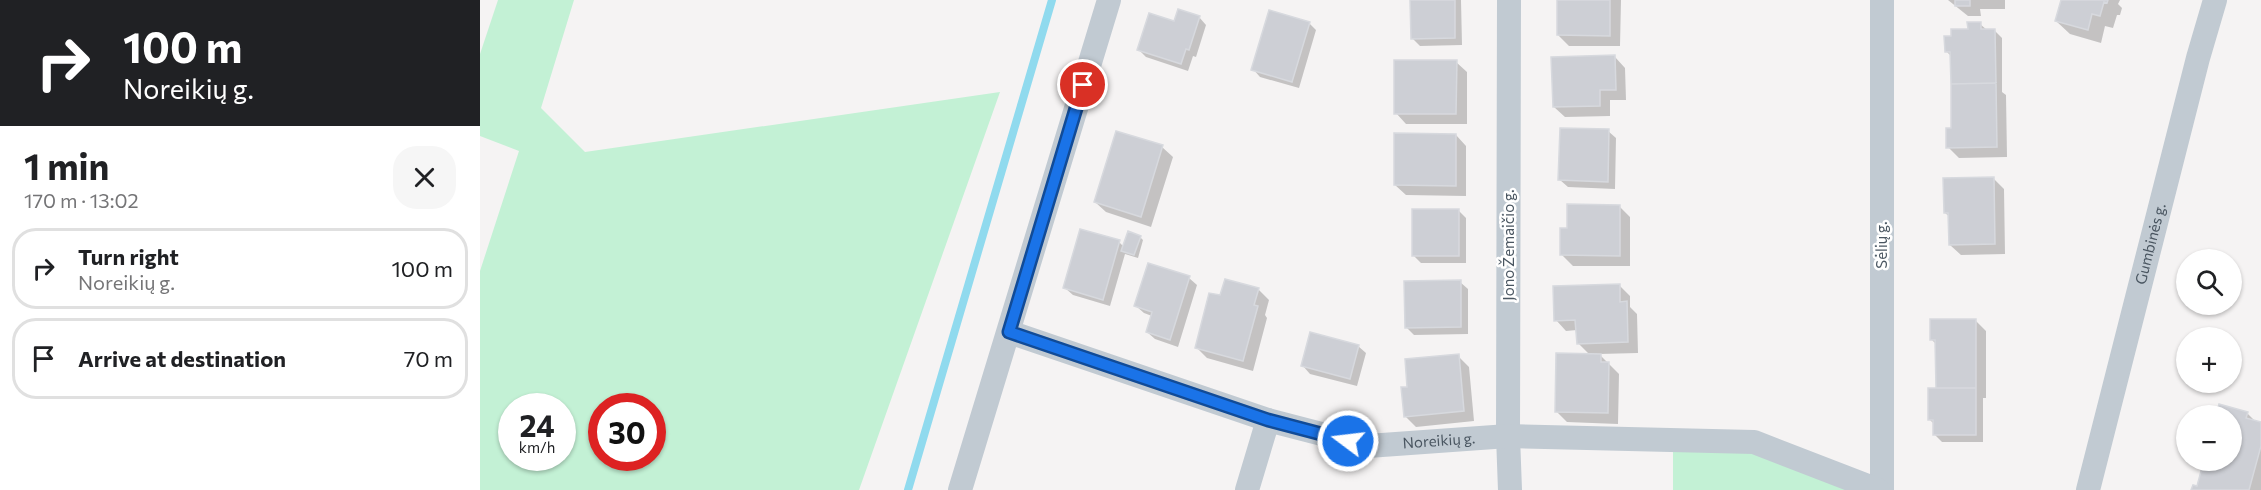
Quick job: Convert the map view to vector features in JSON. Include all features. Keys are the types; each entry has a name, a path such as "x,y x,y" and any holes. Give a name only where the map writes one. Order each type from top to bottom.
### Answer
{"street":[{"path":"960,490 1109,0"},
{"name":"Jono Žemaičio g.","path":"1509,0 1508,436 1510,490"},
{"name":"Sėlių g.","path":"1880,490 1882,0"},
{"name":"Gumbinės g.","path":"2088,490 2124,358 2198,58 2215,0"},
{"name":"Noreikių g.","path":"1009,332 1268,420 1368,446 1508,436 1754,442 1880,490"},
{"path":"1247,490 1268,420"}],"green space":[{"path":"498,0 574,0 541,108 585,152 1000,92 859,490 480,490 480,271 519,151 480,136 480,54"},
{"path":"1673,440 1754,442 1878,490 1673,490"}],"building":[{"path":"1410,0 1455,0 1455,38 1411,39"},
{"path":"1557,0 1610,0 1610,36 1557,35"},
{"path":"1955,0 1970,0 1970,6 1955,6"},
{"path":"2061,0 2108,0 2107,3 2104,2 2100,16 2092,14 2088,30 2055,21"},
{"path":"1178,9 1200,16 1189,50 1186,49 1181,64 1137,50 1149,13 1174,21"},
{"path":"1269,10 1310,22 1292,82 1251,70"},
{"path":"1967,22 1981,22 1981,29 1995,29 1996,83 1951,84 1950,52 1945,52 1944,36 1951,36 1951,29 1968,29"},
{"path":"1615,55 1616,90 1600,90 1600,106 1553,107 1551,57"},
{"path":"1394,60 1457,60 1456,114 1394,114"},
{"path":"1996,83 1997,147 1946,148 1946,128 1951,128 1951,84"},
{"path":"1560,128 1609,129 1608,182 1558,180"},
{"path":"1116,131 1163,145 1141,217 1094,202"},
{"path":"1394,133 1456,134 1456,186 1394,185"},
{"path":"1994,177 1995,244 1949,245 1948,213 1944,213 1943,178"},
{"path":"1567,204 1620,205 1620,256 1560,255 1560,228 1567,228"},
{"path":"1412,209 1459,209 1459,256 1412,256"},
{"path":"1080,229 1120,240 1103,300 1063,288"},
{"path":"1128,231 1141,236 1134,255 1121,251"},
{"path":"1148,263 1190,276 1170,340 1146,332 1152,312 1134,306"},
{"path":"1225,279 1259,288 1254,305 1258,306 1243,361 1195,348 1209,293 1220,295"},
{"path":"1461,280 1461,327 1405,328 1404,281"},
{"path":"1620,284 1620,302 1627,301 1628,342 1577,344 1575,320 1554,321 1553,286"},
{"path":"1930,319 1976,319 1976,388 1936,388 1935,340 1930,340"},
{"path":"1310,332 1359,345 1350,379 1301,366"},
{"path":"1556,353 1601,354 1601,362 1609,362 1608,413 1555,412"},
{"path":"1459,354 1464,411 1404,417 1401,387 1407,387 1405,359"},
{"path":"1928,388 1976,388 1976,435 1933,435 1933,420 1928,420"},
{"path":"2242,410 2248,412 2246,418 2261,422 2261,446 2249,490 2191,490 2193,485 2197,486 2201,471 2242,471"}],"waterway":[{"path":"908,490 1052,0"}],"route":[{"path":"1083,85 1009,332 1268,420 1348,441"}]}
